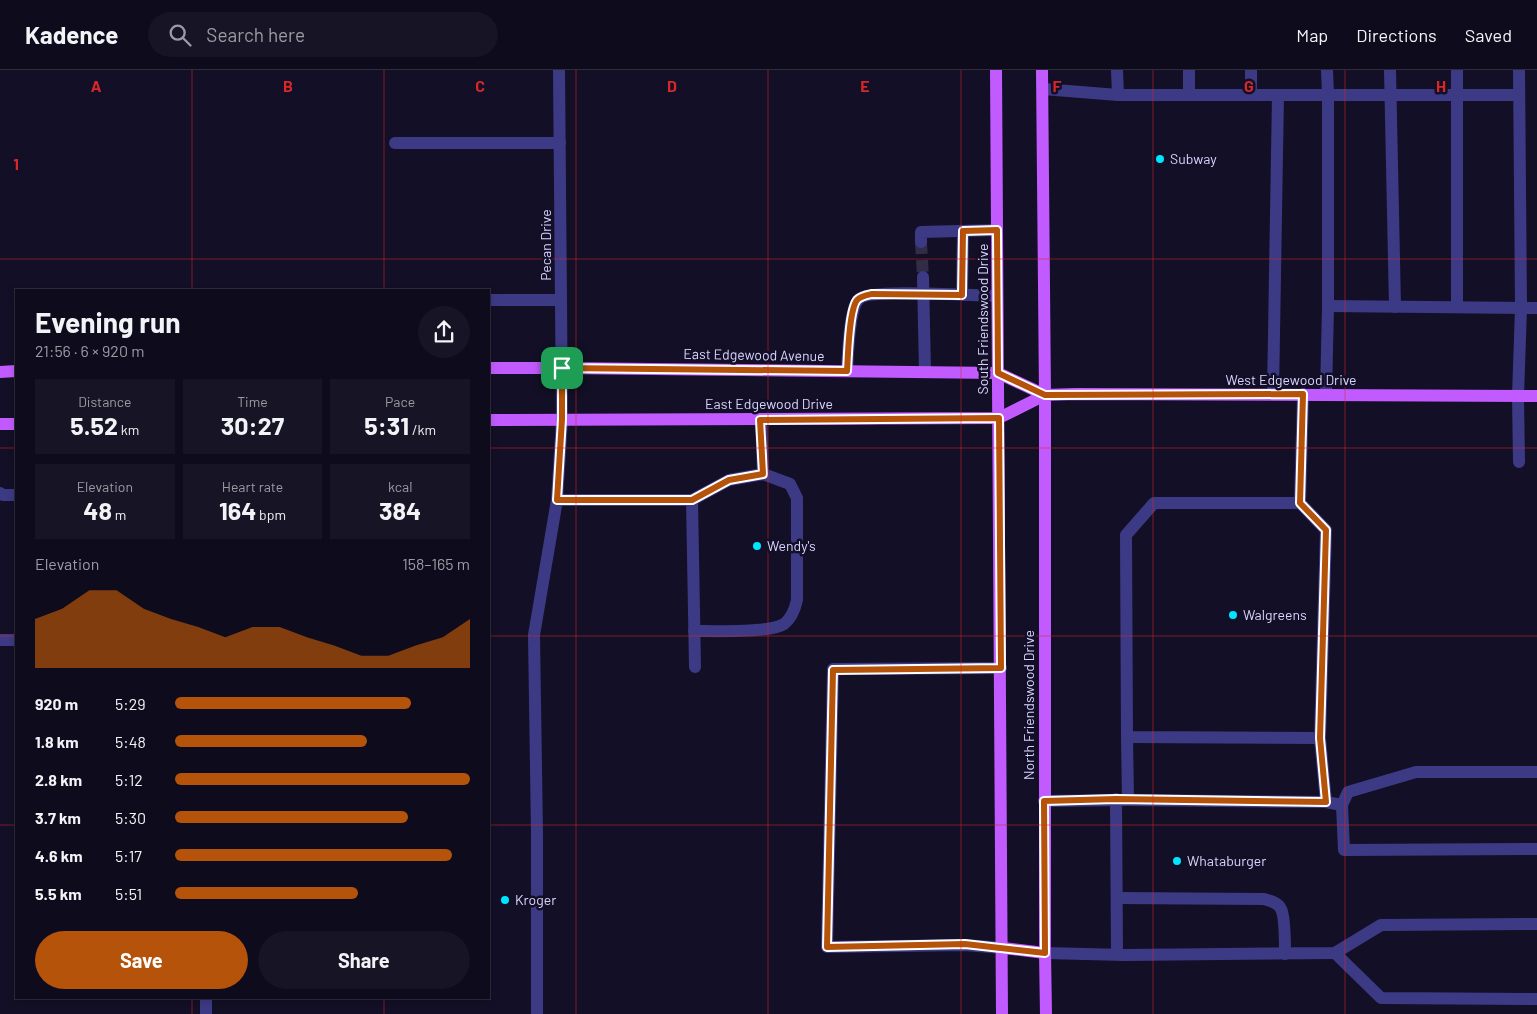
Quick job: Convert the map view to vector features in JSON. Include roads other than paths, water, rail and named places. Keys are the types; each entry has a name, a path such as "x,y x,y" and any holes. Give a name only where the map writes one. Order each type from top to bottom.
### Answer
{"main road":[{"name":"South Friendswood Drive","path":"996,70 999,418"},
{"path":"1042,70 1045,395"},
{"name":"East Edgewood Avenue","path":"490,368 998,373 1045,395"},
{"path":"0,372 15,372"},
{"name":"West Edgewood Drive","path":"1045,395 1326,394 1537,396"},
{"name":"East Edgewood Drive","path":"490,420 999,418 1045,395"},
{"name":"North Friendswood Drive","path":"1045,395 1044,801 1046,1014"},
{"name":"North Friendswood Drive","path":"999,418 1002,1014"},
{"path":"0,424 15,424"},
{"path":"1002,948 1045,953"}],"street":[{"name":"Pecan Drive","path":"537,1014 534,635 557,500 562,419 559,70"},
{"path":"1118,70 1118,95"},
{"path":"1189,70 1189,95"},
{"path":"1251,70 1251,95"},
{"path":"1326,394 1328,70"},
{"path":"1390,70 1395,307"},
{"path":"1457,70 1457,307"},
{"path":"1519,70 1521,308 1518,396 1519,462"},
{"path":"1042,89 1118,95 1519,95"},
{"path":"1273,394 1278,95"},
{"path":"395,143 560,143"},
{"path":"921,242 921,232 997,230"},
{"path":"962,295 963,231"},
{"path":"923,277 925,372"},
{"path":"847,371 852,317 858,300 863,296 872,294 923,294 997,296"},
{"path":"490,300 561,300"},
{"path":"1328,306 1537,308"},
{"path":"1303,394 1300,503 1326,530 1320,738 1326,802"},
{"path":"760,420 763,474"},
{"path":"557,500 692,500 729,480 763,474 790,484 797,498 797,600 793,614 783,624 768,629 694,631"},
{"path":"0,493 3,495 15,495"},
{"path":"692,500 694,667"},
{"path":"1117,954 1117,898 1127,738 1126,535 1154,503 1300,503"},
{"path":"0,640 15,640"},
{"path":"1001,668 833,670 827,947 965,944 1002,948"},
{"path":"1127,738 1320,738"},
{"path":"1537,772 1416,772 1348,792 1342,805 1344,850 1537,849"},
{"path":"1044,801 1326,802 1342,805"},
{"path":"1117,898 1264,900 1274,902 1281,909 1285,954"},
{"path":"1045,953 1335,953 1381,925 1537,924"},
{"path":"1335,953 1381,998 1537,1000"},
{"path":"206,999 206,1014"}],"tunnel":[{"path":"921,242 923,277"}],"place":[{"name":"Subway","path":"1160,159"},
{"name":"Wendy's","path":"757,546"},
{"name":"Walgreens","path":"1233,615"},
{"name":"Whataburger","path":"1177,861"},
{"name":"Kroger","path":"505,900"}]}
